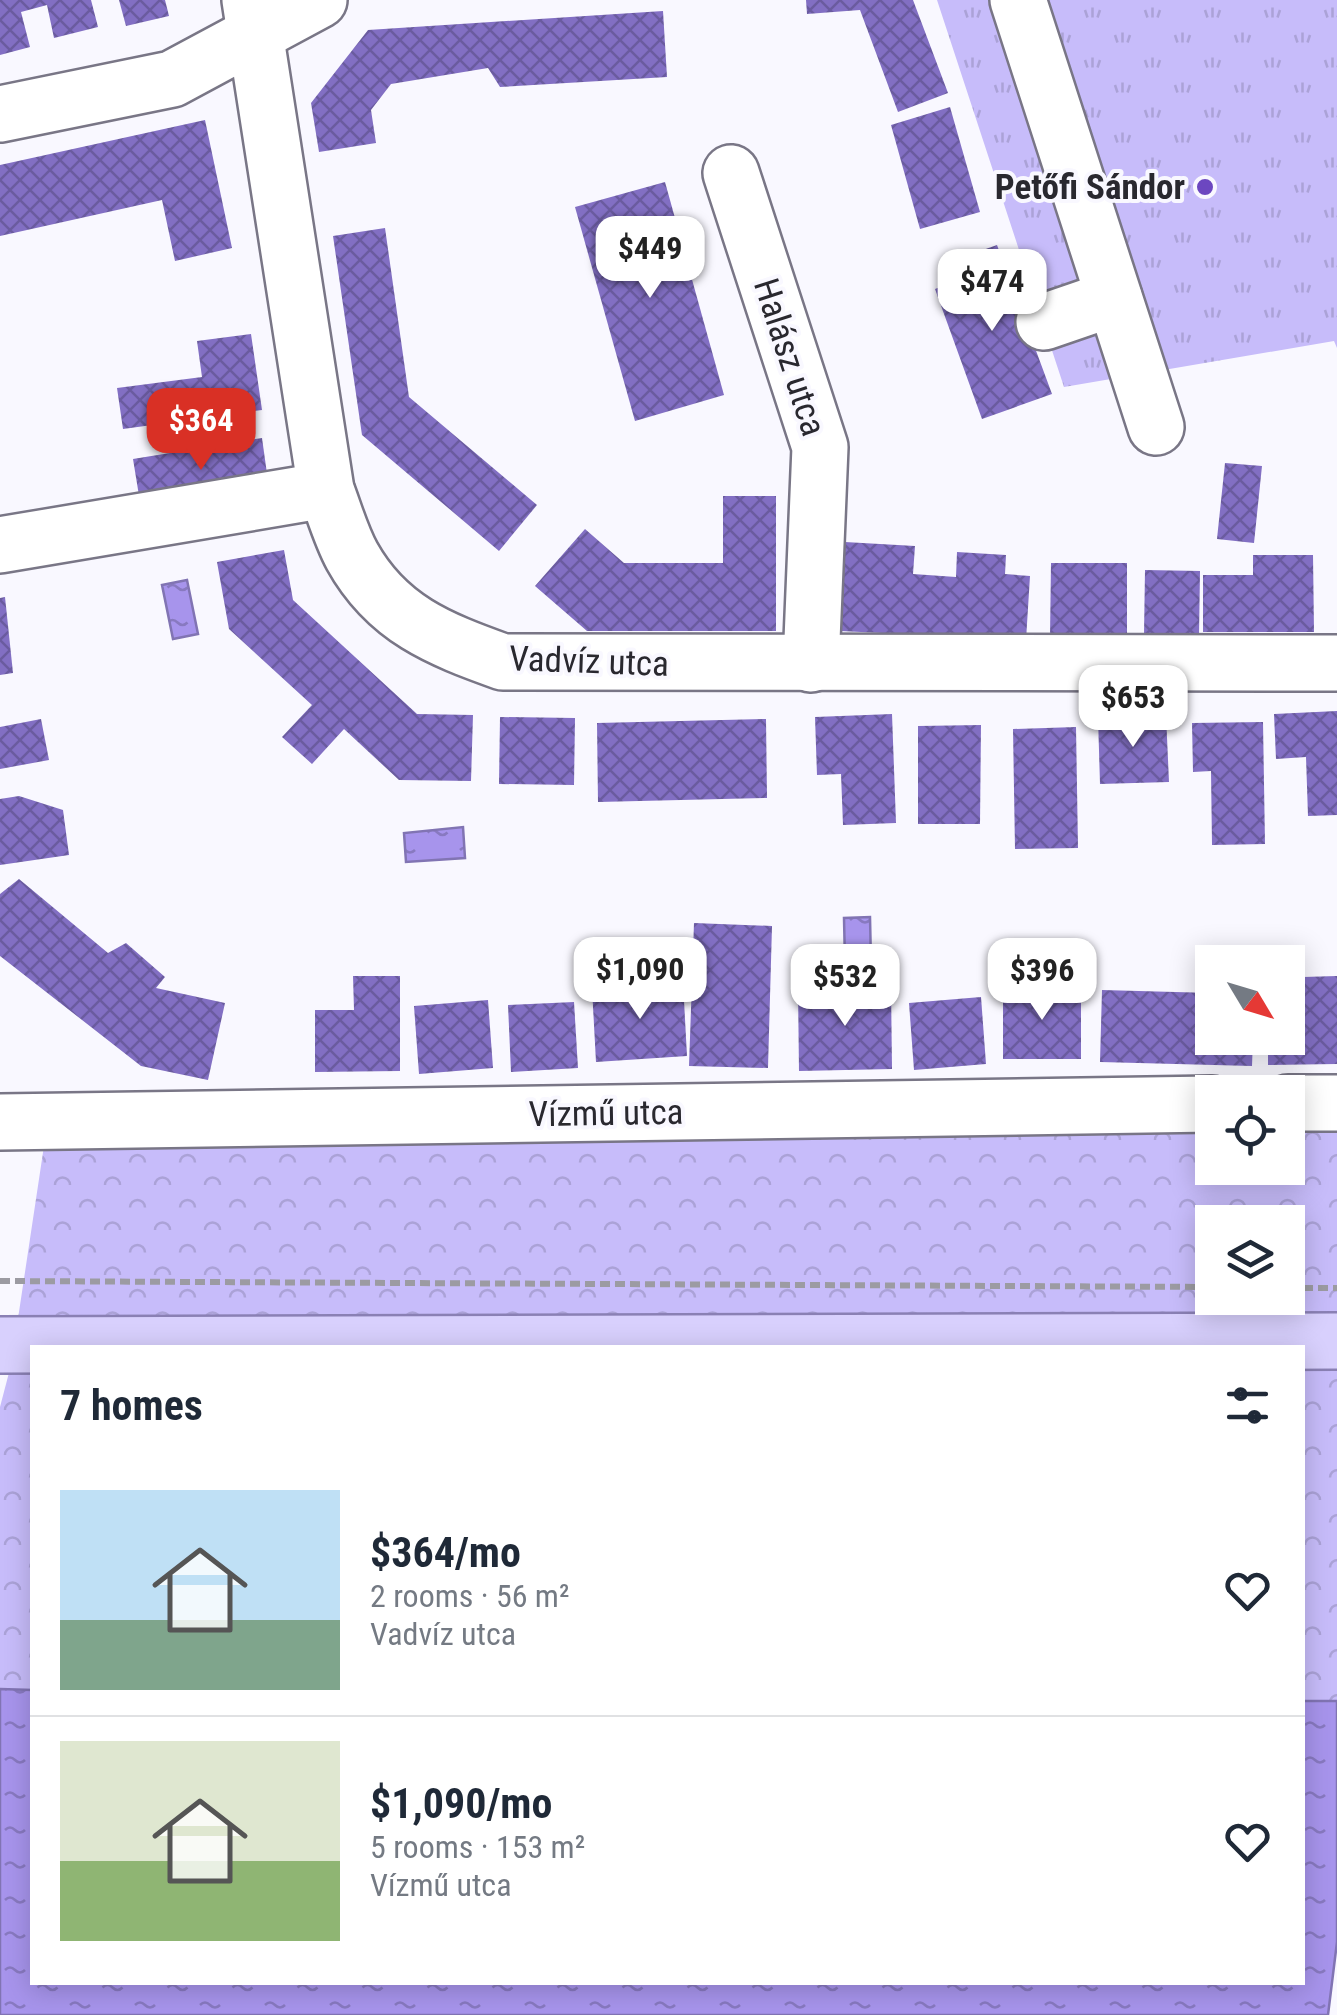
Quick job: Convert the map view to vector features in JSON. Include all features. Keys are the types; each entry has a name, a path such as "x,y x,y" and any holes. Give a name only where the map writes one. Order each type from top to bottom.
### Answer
{"main road":[{"path":"267,1345 1337,1341"},
{"path":"0,1346 30,1346"}],"street":[{"path":"0,114 172,79 253,17 318,0"},
{"path":"1018,0 1156,427"},
{"name":"Vadvíz utca","path":"253,17 326,490 352,556 390,606 442,641 503,662 1337,664"},
{"name":"Halász utca","path":"731,173 820,447 811,664"},
{"path":"1044,322 1114,298"},
{"path":"0,545 326,490"},
{"path":"1305,1103 1337,1102"},
{"name":"Vízmű utca","path":"0,1122 1195,1104"}],"path":[{"path":"0,1281 1195,1288"},
{"path":"1305,1288 1337,1288"}],"green space":[{"path":"937,0 1337,0 1337,348 1334,341 1064,387"},
{"path":"50,1106 1195,1124 1195,1185 1305,1185 1305,1125 1337,1126 1337,1701 1305,1701 1305,1345 30,1345 30,1690 0,1689 0,1407 11,1365"}],"water":[{"path":"187,580 198,634 173,639 162,585"},
{"path":"463,827 465,858 406,862 404,833"},
{"path":"870,917 871,962 845,963 844,918"},
{"path":"0,1689 30,1690 30,1985 1305,1985 1305,1701 1337,1701 1337,1942 1328,2015 0,2015"}],"building":[{"path":"0,0 91,0 98,27 54,38 47,5 21,12 30,47 0,55"},
{"path":"119,0 165,0 169,16 126,26"},
{"path":"806,0 913,0 948,93 898,112 860,10 807,14"},
{"path":"663,11 667,77 500,87 488,68 391,84 371,110 376,143 319,152 311,103 368,30"},
{"path":"950,107 980,212 920,229 891,125"},
{"path":"205,120 232,248 175,261 162,200 0,236 0,165"},
{"path":"665,182 724,395 635,421 575,207"},
{"path":"385,228 409,397 537,505 499,551 362,435 333,236"},
{"path":"997,245 1052,394 982,419 935,289 953,282 946,263"},
{"path":"251,334 262,410 123,429 117,388 202,377 197,341"},
{"path":"262,438 269,488 141,508 133,459"},
{"path":"1225,463 1262,466 1254,543 1217,539"},
{"path":"723,496 776,496 776,631 587,631 535,586 585,529 624,563 723,563"},
{"path":"845,542 915,546 913,574 956,577 957,552 1006,555 1005,574 1030,576 1026,640 840,631"},
{"path":"284,550 293,600 417,714 473,715 471,781 399,780 344,729 312,764 282,737 312,705 229,629 217,562"},
{"path":"1253,555 1313,555 1314,632 1203,632 1203,575 1253,575"},
{"path":"1051,563 1127,563 1127,637 1050,637"},
{"path":"1145,570 1200,571 1199,635 1144,634"},
{"path":"5,597 13,673 0,675 0,598"},
{"path":"1337,711 1337,815 1308,816 1306,757 1276,759 1274,714"},
{"path":"892,714 896,823 843,825 841,774 817,775 815,717"},
{"path":"1166,715 1169,782 1100,784 1098,717"},
{"path":"500,717 575,718 574,785 499,784"},
{"path":"41,719 49,760 0,769 0,727"},
{"path":"766,719 767,798 598,802 597,723"},
{"path":"1263,722 1265,844 1212,845 1211,771 1193,772 1192,723"},
{"path":"981,725 980,824 918,824 918,726"},
{"path":"1076,727 1078,848 1015,849 1013,729"},
{"path":"19,796 63,810 69,855 0,865 0,799"},
{"path":"19,879 108,953 126,943 165,977 156,988 225,1003 208,1080 141,1066 0,956 0,894"},
{"path":"694,923 772,926 768,1068 689,1066"},
{"path":"353,976 400,976 400,1071 315,1072 315,1010 354,1010"},
{"path":"1337,976 1337,1064 1268,1065 1268,1055 1305,1055 1305,977"},
{"path":"683,982 687,1056 596,1062 592,988"},
{"path":"1003,986 1081,986 1081,1059 1003,1059"},
{"path":"891,987 892,1069 799,1071 798,988"},
{"path":"1102,990 1195,993 1195,1055 1252,1055 1252,1066 1100,1062"},
{"path":"981,997 986,1064 914,1070 909,1003"},
{"path":"488,1000 493,1068 419,1074 414,1006"},
{"path":"574,1002 578,1068 511,1072 508,1005"}],"place":[{"name":"Petőfi Sándor","path":"1205,187"}]}
